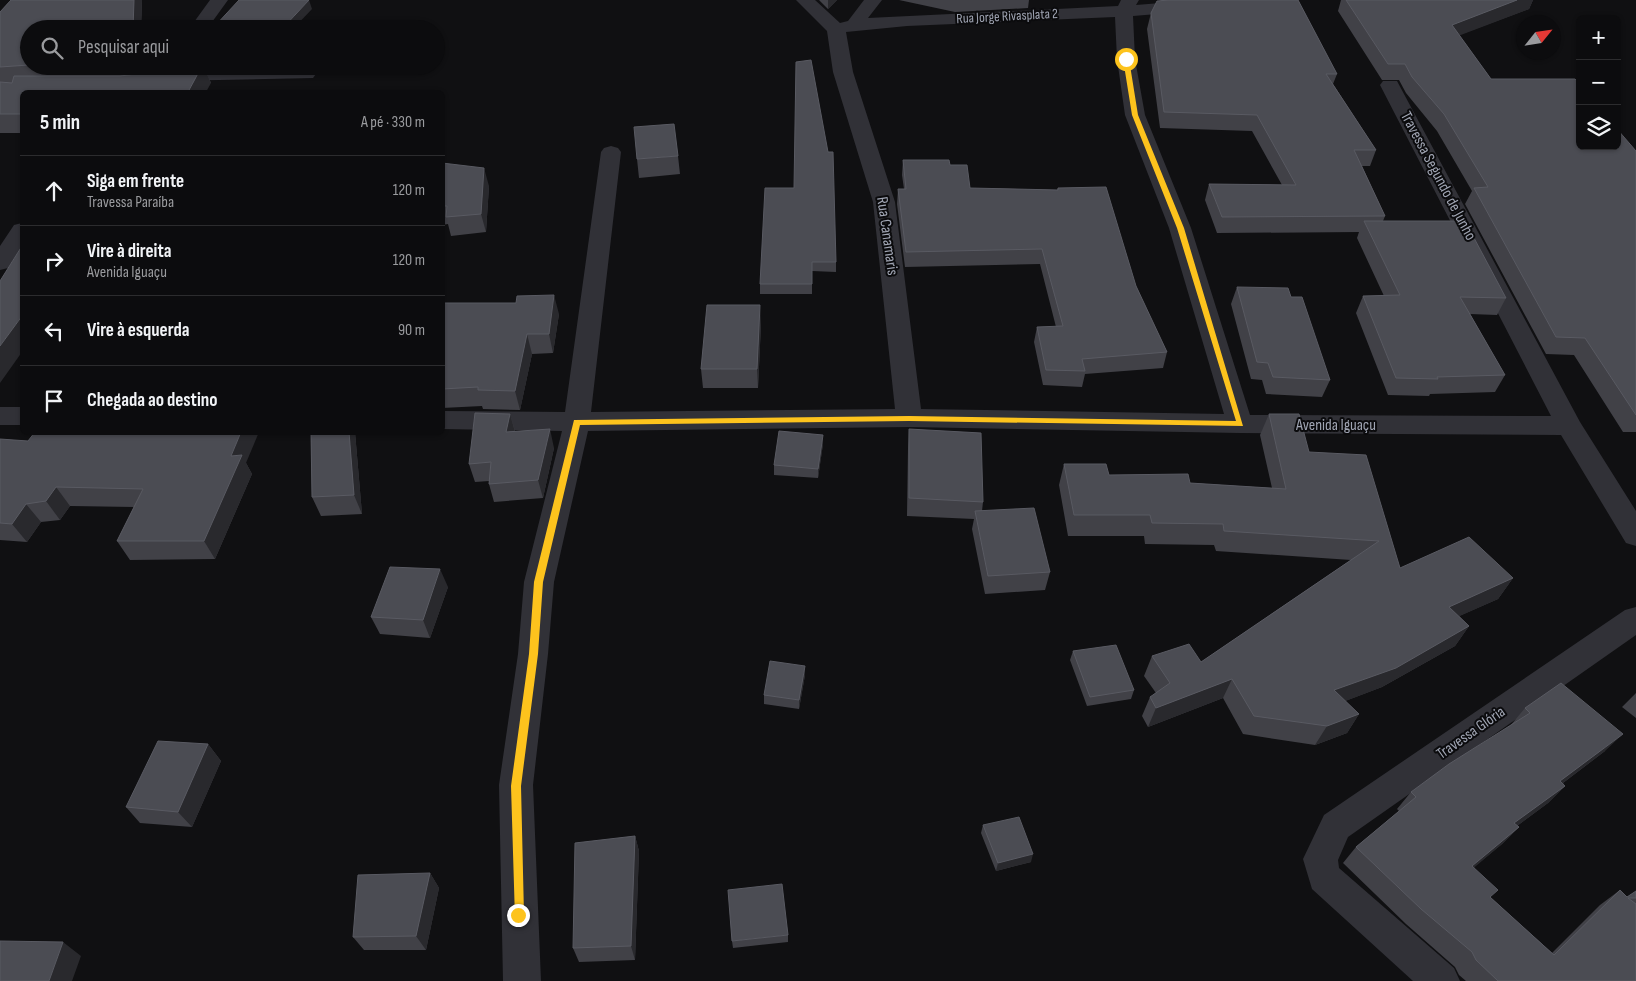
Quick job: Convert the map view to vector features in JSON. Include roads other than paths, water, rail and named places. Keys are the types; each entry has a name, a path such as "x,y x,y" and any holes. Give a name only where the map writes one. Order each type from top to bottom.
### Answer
{"street":[{"path":"205,20 219,0"},
{"path":"805,0 845,27 874,0"},
{"name":"Rua Jorge Rivasplata 2","path":"845,27 1054,13 1127,6 1267,0"},
{"path":"1127,6 1126,59 1135,115 1180,228 1240,424"},
{"name":"Rua Canamaris","path":"845,27 843,72 884,202 909,418"},
{"name":"Travessa Segundo de Junho","path":"1390,85 1569,426 1636,535"},
{"path":"522,981 516,786 533,654 538,582 577,422 611,152"},
{"path":"0,263 20,233"},
{"path":"0,416 20,416"},
{"name":"Avenida Iguaçu","path":"445,420 577,422 909,418 1240,424 1569,426"},
{"name":"Travessa Glória","path":"1441,981 1324,877 1320,859 1336,826 1636,619"}]}
